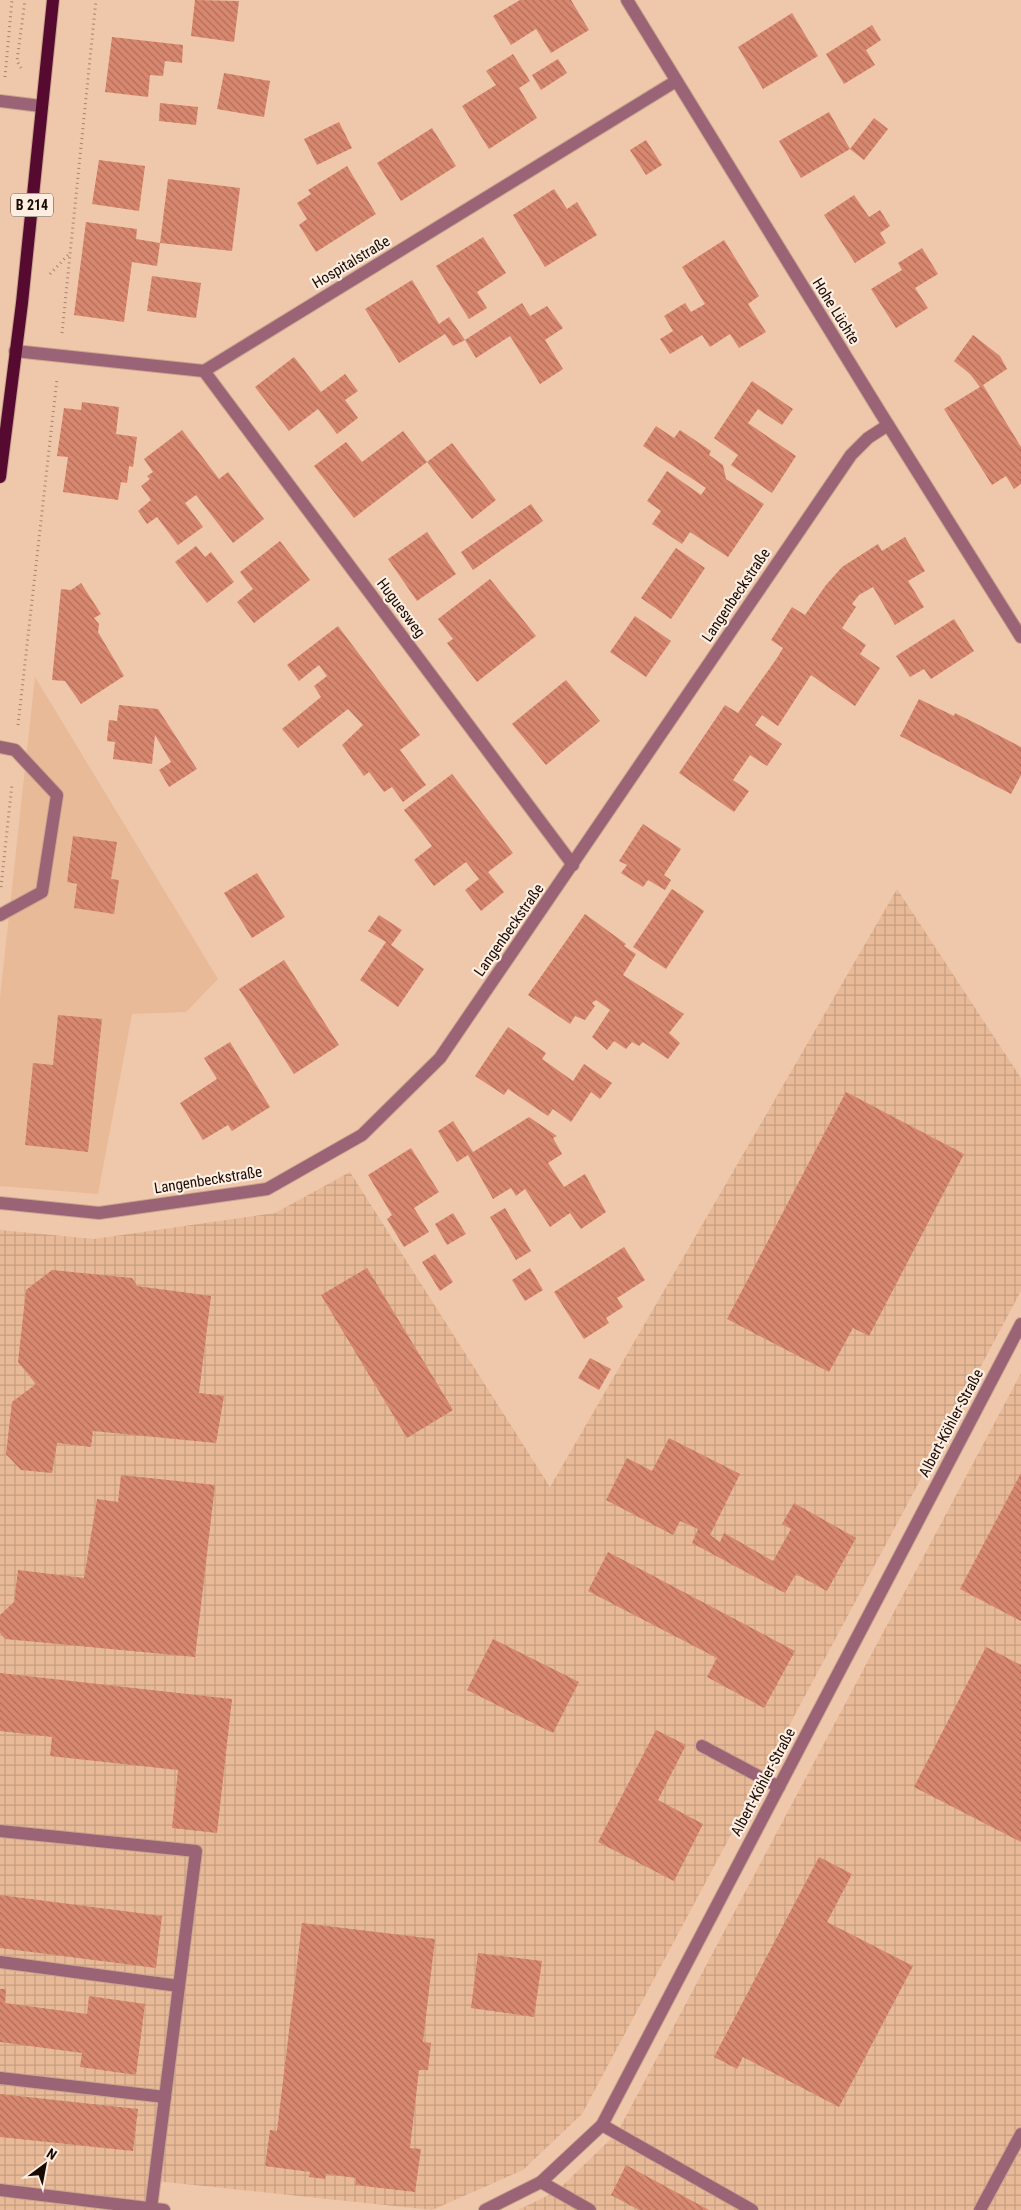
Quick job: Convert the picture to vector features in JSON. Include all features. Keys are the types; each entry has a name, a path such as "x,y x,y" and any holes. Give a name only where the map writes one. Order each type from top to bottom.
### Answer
{"main road":[{"name":"B 214","path":"0,477 53,0"}],"street":[{"name":"Hohe Lüchte","path":"627,0 888,425 1021,637"},
{"name":"Hospitalstraße","path":"204,371 676,81"},
{"path":"1,102 41,106"},
{"path":"15,352 60,355 204,371"},
{"name":"Huguesweg","path":"204,371 572,865"},
{"name":"Langenbeckstraße","path":"0,1203 99,1213 267,1189 362,1135 440,1058 851,455 868,438 888,425"},
{"path":"0,747 15,750 57,795 42,892 0,915"},
{"name":"Albert-Köhler-Straße","path":"485,2210 541,2182 602,2125 1021,1324"},
{"path":"702,1746 779,1787"},
{"path":"0,1831 196,1851 165,2097 157,2209 0,2190"},
{"path":"0,1962 179,1986"},
{"path":"0,2078 165,2097"},
{"path":"602,2125 752,2210"},
{"path":"980,2210 1021,2134"},
{"path":"541,2182 590,2210"}],"path":[{"path":"1,102 12,0"},
{"path":"0,894 60,355 96,0"}],"shaded area":[{"path":"35,677 218,979 186,1012 132,1014 98,1194 0,1186 0,998"},
{"path":"897,889 1021,1078 1021,1291 582,2114 523,2170 432,2210 156,2181 152,2210 0,2210 0,1230 94,1239 275,1213 350,1172 550,1487"},
{"path":"1021,1373 1021,2210 518,2210 557,2191 617,2133"}],"building":[{"path":"195,0 239,1 234,42 191,36"},
{"path":"520,0 571,0 589,30 551,53 536,29 511,45 493,16"},
{"path":"792,13 818,56 763,89 738,47"},
{"path":"872,25 881,40 866,50 875,65 844,84 826,54"},
{"path":"112,37 183,45 182,63 165,61 163,76 150,75 148,97 105,92"},
{"path":"513,54 530,81 519,88 537,118 489,149 462,106 496,85 486,71"},
{"path":"558,59 567,73 541,90 532,75"},
{"path":"224,73 270,81 264,117 217,109"},
{"path":"160,103 198,107 196,125 159,121"},
{"path":"829,112 850,149 801,178 779,141"},
{"path":"874,118 888,129 864,160 850,149"},
{"path":"339,122 352,148 317,165 304,139"},
{"path":"432,128 456,166 401,201 377,163"},
{"path":"646,140 662,165 646,175 630,150"},
{"path":"99,160 145,166 139,211 92,204"},
{"path":"347,166 376,214 316,252 299,225 307,219 297,203 311,194 308,190"},
{"path":"168,179 240,188 232,251 160,243"},
{"path":"554,189 567,209 577,202 597,235 545,267 513,215"},
{"path":"854,195 869,217 880,210 890,226 880,233 886,243 855,263 824,215"},
{"path":"86,222 137,229 136,239 160,243 157,266 132,262 124,322 74,315"},
{"path":"483,237 506,273 477,292 487,308 469,319 436,266"},
{"path":"724,240 759,296 748,304 766,332 739,348 730,334 710,347 702,335 670,354 660,339 673,331 664,316 685,303 691,312 705,304 682,267"},
{"path":"922,248 938,274 915,288 928,308 896,328 871,289 902,270 898,263"},
{"path":"152,276 201,283 196,318 147,311"},
{"path":"412,280 439,324 449,317 465,340 453,346 445,334 399,363 365,309"},
{"path":"522,303 530,316 547,306 563,328 545,340 563,369 540,384 510,336 476,358 465,340"},
{"path":"973,335 1000,356 1007,369 983,385 1021,447 1021,484 1014,489 1006,476 992,485 944,409 980,387 970,374 954,361"},
{"path":"294,357 321,392 345,374 358,391 345,400 358,418 337,434 318,409 289,431 255,387"},
{"path":"752,381 793,409 782,425 758,409 748,423 796,456 772,493 731,465 738,455 714,438"},
{"path":"82,402 119,407 116,434 137,437 133,467 129,466 127,483 121,482 118,500 63,492 68,457 57,456 64,408 81,410"},
{"path":"656,426 674,438 680,430 711,451 709,455 723,465 726,479 764,504 728,557 690,532 682,544 652,524 661,511 647,501 667,471 701,495 706,488 643,446"},
{"path":"182,430 219,479 228,472 264,519 233,543 196,495 185,503 203,527 178,545 157,517 147,524 138,511 151,500 141,486 150,479 147,476 153,472 144,459"},
{"path":"403,431 427,462 354,518 314,466 346,442 362,462"},
{"path":"452,443 496,500 472,519 427,462"},
{"path":"531,504 543,521 473,570 461,552"},
{"path":"427,532 456,574 417,601 388,559"},
{"path":"905,537 925,571 908,581 924,607 895,625 873,587 859,595 852,604 856,607 842,628 866,645 860,654 880,668 855,706 811,675 778,726 762,715 755,725 782,744 767,766 750,755 733,780 749,791 734,812 679,773 725,705 738,713 777,658 783,648 771,640 792,607 805,615 826,585 842,567 878,544 882,551"},
{"path":"280,541 310,580 254,623 237,602 253,589 240,572"},
{"path":"196,546 205,557 211,552 234,582 207,603 175,562"},
{"path":"676,548 705,568 671,619 641,598"},
{"path":"490,579 536,636 477,682 447,643 453,639 438,619"},
{"path":"81,583 101,614 94,618 99,624 98,632 124,676 81,704 65,681 52,680 61,589 71,590"},
{"path":"635,616 671,641 646,677 610,652"},
{"path":"954,619 974,651 931,679 924,669 910,677 896,656"},
{"path":"338,626 420,735 400,750 426,785 403,802 392,787 384,792 369,772 364,776 342,745 363,725 348,709 298,748 282,729 321,697 314,686 327,676 319,665 299,681 287,665"},
{"path":"566,680 600,721 546,765 512,724"},
{"path":"919,699 954,716 955,713 1021,747 1021,775 1011,794 900,736"},
{"path":"119,705 158,709 197,769 169,787 159,770 171,762 155,735 152,764 113,759 115,742 107,741 109,720 117,721"},
{"path":"452,774 513,853 488,872 504,892 481,911 465,890 479,879 466,862 434,886 414,860 432,846 404,810"},
{"path":"643,824 681,849 664,875 671,880 665,890 648,880 643,887 621,873 627,865 619,861"},
{"path":"73,836 117,842 111,879 119,880 114,914 74,908 77,884 67,882"},
{"path":"257,873 285,917 252,938 224,893"},
{"path":"672,889 704,911 666,969 633,947"},
{"path":"585,914 626,944 624,946 636,954 623,975 684,1014 669,1033 680,1043 668,1059 643,1042 639,1046 632,1042 626,1049 614,1041 607,1050 592,1037 610,1010 596,1000 592,1003 595,1006 585,1020 575,1016 570,1024 528,995"},
{"path":"379,915 402,930 391,945 424,969 398,1007 360,980 386,942 368,931"},
{"path":"284,960 339,1045 294,1074 239,989"},
{"path":"58,1015 102,1019 88,1152 25,1145 33,1063 53,1065"},
{"path":"508,1027 546,1053 542,1059 573,1081 584,1064 612,1083 600,1099 591,1092 571,1122 553,1109 548,1116 508,1089 504,1095 475,1076"},
{"path":"230,1042 270,1107 232,1131 228,1125 203,1140 180,1103 217,1079 204,1058"},
{"path":"846,1092 964,1154 869,1336 853,1328 829,1372 727,1319"},
{"path":"529,1117 557,1136 553,1138 562,1154 548,1163 564,1187 585,1174 606,1212 581,1229 570,1213 550,1227 525,1189 516,1196 511,1188 493,1199 468,1155 457,1162 438,1131 453,1121 473,1152"},
{"path":"411,1148 439,1192 414,1208 429,1232 404,1247 387,1219 392,1215 368,1175"},
{"path":"505,1208 531,1251 516,1260 490,1217"},
{"path":"453,1213 466,1234 447,1245 435,1224"},
{"path":"624,1247 645,1280 617,1298 623,1307 606,1318 609,1323 584,1339 554,1292"},
{"path":"435,1254 453,1282 440,1291 422,1262"},
{"path":"367,1268 453,1410 407,1438 321,1295"},
{"path":"530,1268 543,1290 525,1301 512,1280"},
{"path":"52,1270 132,1278 137,1286 211,1296 199,1393 224,1396 216,1443 93,1431 91,1447 57,1443 52,1473 21,1470 6,1454 12,1402 36,1384 18,1362 26,1290"},
{"path":"590,1358 611,1369 599,1390 578,1378"},
{"path":"669,1438 740,1474 710,1535 720,1542 724,1533 773,1561 791,1529 782,1524 794,1503 856,1538 827,1591 796,1574 785,1593 692,1543 698,1529 680,1521 673,1535 606,1500 627,1458 652,1471"},
{"path":"1021,1473 1021,1621 960,1589"},
{"path":"121,1475 215,1485 195,1657 5,1639 0,1633 0,1615 14,1602 18,1570 84,1578 97,1499 118,1502"},
{"path":"608,1552 795,1651 764,1708 707,1677 717,1658 588,1591"},
{"path":"493,1639 579,1682 553,1733 467,1690"},
{"path":"986,1647 1021,1665 1021,1842 914,1787"},
{"path":"0,1673 232,1699 217,1833 172,1828 178,1770 50,1756 52,1737 0,1731"},
{"path":"656,1730 686,1745 658,1800 703,1824 674,1881 598,1842"},
{"path":"819,1857 852,1874 827,1922 913,1966 839,2107 743,2057 737,2069 714,2057"},
{"path":"0,1895 162,1916 156,1968 0,1948"},
{"path":"302,1923 435,1939 423,2042 431,2043 428,2070 419,2070 410,2148 421,2149 415,2192 355,2185 356,2178 326,2174 325,2179 309,2177 310,2172 265,2166 270,2130 277,2131"},
{"path":"478,1953 542,1961 534,2017 471,2008"},
{"path":"0,1989 6,1989 5,2003 87,2014 89,1996 145,2004 136,2075 80,2067 82,2053 0,2042"},
{"path":"0,2094 138,2109 133,2151 0,2137"},
{"path":"626,2165 709,2210 639,2210 611,2195"}]}
